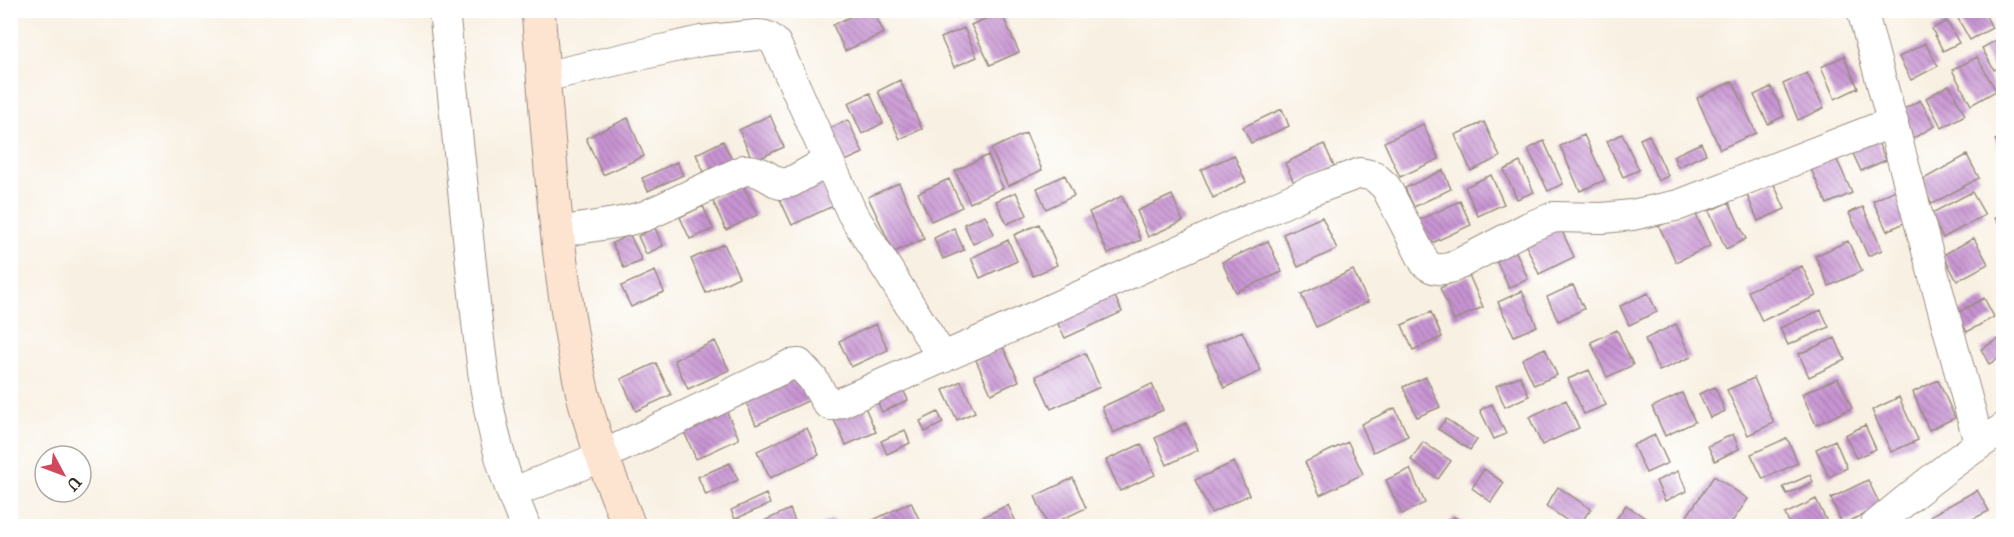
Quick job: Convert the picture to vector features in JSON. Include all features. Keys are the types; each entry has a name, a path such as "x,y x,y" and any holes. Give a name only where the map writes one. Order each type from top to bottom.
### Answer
{"main road":[{"path":"538,10 558,232 579,377 600,457 629,526"}],"street":[{"path":"444,10 479,341 504,471 520,490 525,526"},
{"path":"1862,10 1893,122 1991,435 1916,490 1875,526"},
{"path":"543,77 700,41 765,35 770,37 776,44 852,213 943,358"},
{"path":"520,490 600,457 790,365 799,364 807,371 827,403 831,405 858,395 1308,192 1360,173 1374,176 1386,187 1425,263 1430,267 1443,270 1554,217 1603,218 1632,215 1679,205 1893,122"},
{"path":"558,232 645,216 744,170 762,173 780,184 791,182 828,161"}],"building":[{"path":"864,10 873,10 884,33 845,51 833,25"},
{"path":"1965,10 1983,10 1992,28 1970,40 1956,15"},
{"path":"1997,10 2004,10 2004,23"},
{"path":"1001,12 1019,52 990,65 971,25"},
{"path":"1947,21 1959,43 1943,51 1932,29"},
{"path":"964,28 977,57 954,67 941,38"},
{"path":"2004,36 2004,65 1994,70 1982,48"},
{"path":"1925,43 1938,66 1911,80 1899,57"},
{"path":"1844,56 1858,88 1835,99 1821,67"},
{"path":"1977,57 1996,91 1971,105 1952,70"},
{"path":"1807,73 1824,108 1798,120 1783,84"},
{"path":"900,80 922,129 900,139 878,91"},
{"path":"1733,81 1756,133 1720,149 1697,98"},
{"path":"1949,85 1965,115 1942,128 1926,98"},
{"path":"1771,87 1784,116 1768,124 1754,95"},
{"path":"870,93 883,123 862,134 848,103"},
{"path":"1920,100 1935,126 1910,140 1895,114"},
{"path":"1282,109 1289,126 1251,143 1243,127"},
{"path":"770,115 784,147 753,161 739,130"},
{"path":"628,118 644,156 603,175 586,138"},
{"path":"848,120 863,153 834,166 819,133"},
{"path":"1484,122 1500,157 1471,171 1455,135"},
{"path":"1423,124 1439,159 1400,177 1384,142"},
{"path":"1026,133 1042,170 1008,186 991,149"},
{"path":"1622,134 1639,170 1623,177 1607,141"},
{"path":"1874,134 1886,160 1861,171 1849,145"},
{"path":"1584,135 1605,180 1580,191 1560,146"},
{"path":"1649,135 1668,176 1658,181 1640,139"},
{"path":"2004,135 2004,156 1995,140"},
{"path":"723,141 736,169 708,182 696,154"},
{"path":"1544,141 1563,184 1548,191 1528,149"},
{"path":"1701,143 1706,154 1678,167 1673,156"},
{"path":"1324,144 1334,166 1295,185 1285,163"},
{"path":"1833,151 1852,193 1827,204 1808,163"},
{"path":"988,155 1003,188 970,203 955,171"},
{"path":"1234,155 1246,182 1213,198 1201,170"},
{"path":"1967,155 1979,178 1932,204 1920,181"},
{"path":"677,162 683,175 648,191 642,178"},
{"path":"1520,162 1534,192 1517,199 1504,170"},
{"path":"1443,170 1451,189 1414,207 1405,188"},
{"path":"1065,175 1074,196 1046,209 1037,188"},
{"path":"1491,175 1504,204 1478,216 1465,187"},
{"path":"819,176 833,206 792,225 778,195"},
{"path":"949,179 962,207 931,221 918,193"},
{"path":"1773,182 1785,209 1758,221 1747,195"},
{"path":"899,183 924,239 894,252 868,197"},
{"path":"743,185 757,215 726,230 712,199"},
{"path":"1899,188 1913,219 1887,231 1873,201"},
{"path":"1016,192 1027,215 1007,224 996,201"},
{"path":"1972,192 1985,215 1943,238 1930,214"},
{"path":"1172,195 1183,221 1148,237 1137,211"},
{"path":"1122,196 1141,240 1108,254 1089,212"},
{"path":"1460,201 1471,225 1430,244 1419,220"},
{"path":"1729,202 1746,239 1726,249 1709,211"},
{"path":"703,206 713,229 690,239 680,217"},
{"path":"1863,207 1882,250 1868,256 1849,213"},
{"path":"1694,210 1710,246 1676,262 1659,226"},
{"path":"2004,214 2004,234 1995,218"},
{"path":"985,215 994,234 973,244 964,224"},
{"path":"1322,217 1337,249 1298,267 1283,234"},
{"path":"1039,224 1057,265 1033,276 1014,235"},
{"path":"1560,227 1574,257 1539,274 1525,243"},
{"path":"655,228 663,246 646,254 638,236"},
{"path":"954,228 964,250 943,259 934,238"},
{"path":"630,235 642,261 624,268 612,243"},
{"path":"1974,238 1988,264 1957,281 1943,255"},
{"path":"1008,240 1017,261 980,278 971,258"},
{"path":"1268,241 1282,272 1236,292 1222,262"},
{"path":"1848,241 1862,271 1829,286 1815,256"},
{"path":"724,244 739,277 706,293 691,259"},
{"path":"1513,245 1528,279 1509,288 1493,254"},
{"path":"1802,266 1816,296 1762,321 1748,291"},
{"path":"1353,270 1368,302 1316,327 1301,294"},
{"path":"655,271 664,292 631,307 621,286"},
{"path":"1469,275 1483,307 1454,320 1440,288"},
{"path":"1573,285 1584,309 1558,321 1547,297"},
{"path":"1112,290 1122,312 1065,338 1054,316"},
{"path":"1522,291 1537,326 1514,336 1498,302"},
{"path":"1648,293 1657,312 1629,325 1620,306"},
{"path":"1984,298 1994,317 1967,332 1957,313"},
{"path":"1821,310 1829,327 1788,345 1780,328"},
{"path":"1431,312 1442,337 1413,350 1402,325"},
{"path":"876,324 888,350 851,367 839,341"},
{"path":"1676,324 1691,357 1659,371 1645,339"},
{"path":"1617,330 1633,365 1607,377 1591,342"},
{"path":"1242,331 1261,371 1224,388 1206,347"},
{"path":"2004,336 2004,356 1989,364 1981,349"},
{"path":"1835,338 1845,360 1809,377 1799,354"},
{"path":"715,341 729,370 688,389 674,360"},
{"path":"1003,347 1019,381 991,394 976,360"},
{"path":"1545,348 1557,375 1534,385 1522,359"},
{"path":"1085,353 1100,387 1051,409 1036,376"},
{"path":"656,363 671,395 636,411 621,379"},
{"path":"1589,370 1606,405 1584,414 1568,379"},
{"path":"796,371 810,400 756,425 743,395"},
{"path":"1520,376 1529,396 1505,407 1496,386"},
{"path":"1426,377 1440,407 1417,417 1403,387"},
{"path":"1754,378 1774,423 1748,435 1727,390"},
{"path":"1838,378 1852,408 1816,425 1802,394"},
{"path":"1938,380 1955,418 1929,430 1913,392"},
{"path":"961,381 975,412 957,420 943,390"},
{"path":"900,383 908,400 882,412 874,394"},
{"path":"1152,384 1163,410 1113,433 1102,407"},
{"path":"1715,387 1725,411 1710,418 1699,394"},
{"path":"1682,393 1695,422 1665,436 1652,407"},
{"path":"1899,397 1918,440 1891,452 1872,410"},
{"path":"1566,400 1579,428 1542,445 1529,417"},
{"path":"1492,404 1506,434 1494,439 1480,410"},
{"path":"864,405 876,432 846,445 833,418"},
{"path":"725,408 739,439 696,459 682,427"},
{"path":"1395,408 1408,436 1373,452 1361,424"},
{"path":"938,412 943,423 925,432 920,421"},
{"path":"1446,419 1477,440 1470,450 1438,429"},
{"path":"1186,423 1198,450 1167,465 1155,438"},
{"path":"1865,425 1876,449 1856,458 1845,435"},
{"path":"807,428 819,455 770,478 757,451"},
{"path":"905,430 910,443 887,454 881,441"},
{"path":"1733,434 1739,449 1715,461 1708,446"},
{"path":"1655,435 1668,463 1646,473 1633,445"},
{"path":"1787,438 1798,463 1763,479 1751,454"},
{"path":"1835,440 1847,468 1829,477 1816,449"},
{"path":"1348,442 1363,474 1320,495 1305,462"},
{"path":"1423,442 1451,461 1438,479 1411,460"},
{"path":"1141,444 1155,475 1120,491 1106,460"},
{"path":"1234,462 1249,495 1211,513 1195,480"},
{"path":"730,463 738,480 706,495 698,477"},
{"path":"1410,469 1425,503 1402,514 1386,480"},
{"path":"1484,469 1504,483 1491,502 1472,488"},
{"path":"1678,471 1687,491 1665,501 1656,481"},
{"path":"1810,475 1813,482 1787,494 1783,487"},
{"path":"1714,476 1748,499 1729,526 1703,526 1687,516"},
{"path":"1073,478 1086,508 1048,526 1035,496"},
{"path":"1868,480 1881,507 1842,524 1831,498"},
{"path":"1558,487 1591,509 1578,526 1546,506"},
{"path":"1977,490 1989,511 1959,526 1936,526 1930,516"},
{"path":"766,494 770,504 735,519 731,510"},
{"path":"1816,499 1829,526 1791,526 1785,514"},
{"path":"911,502 922,526 872,526 869,522"},
{"path":"1008,505 1018,526 981,526 978,519"},
{"path":"1626,505 1657,526 1623,526 1615,521"},
{"path":"790,509 796,524 767,526 764,521"},
{"path":"1454,517 1468,526 1447,526"},
{"path":"833,519 836,526 818,526"}]}
